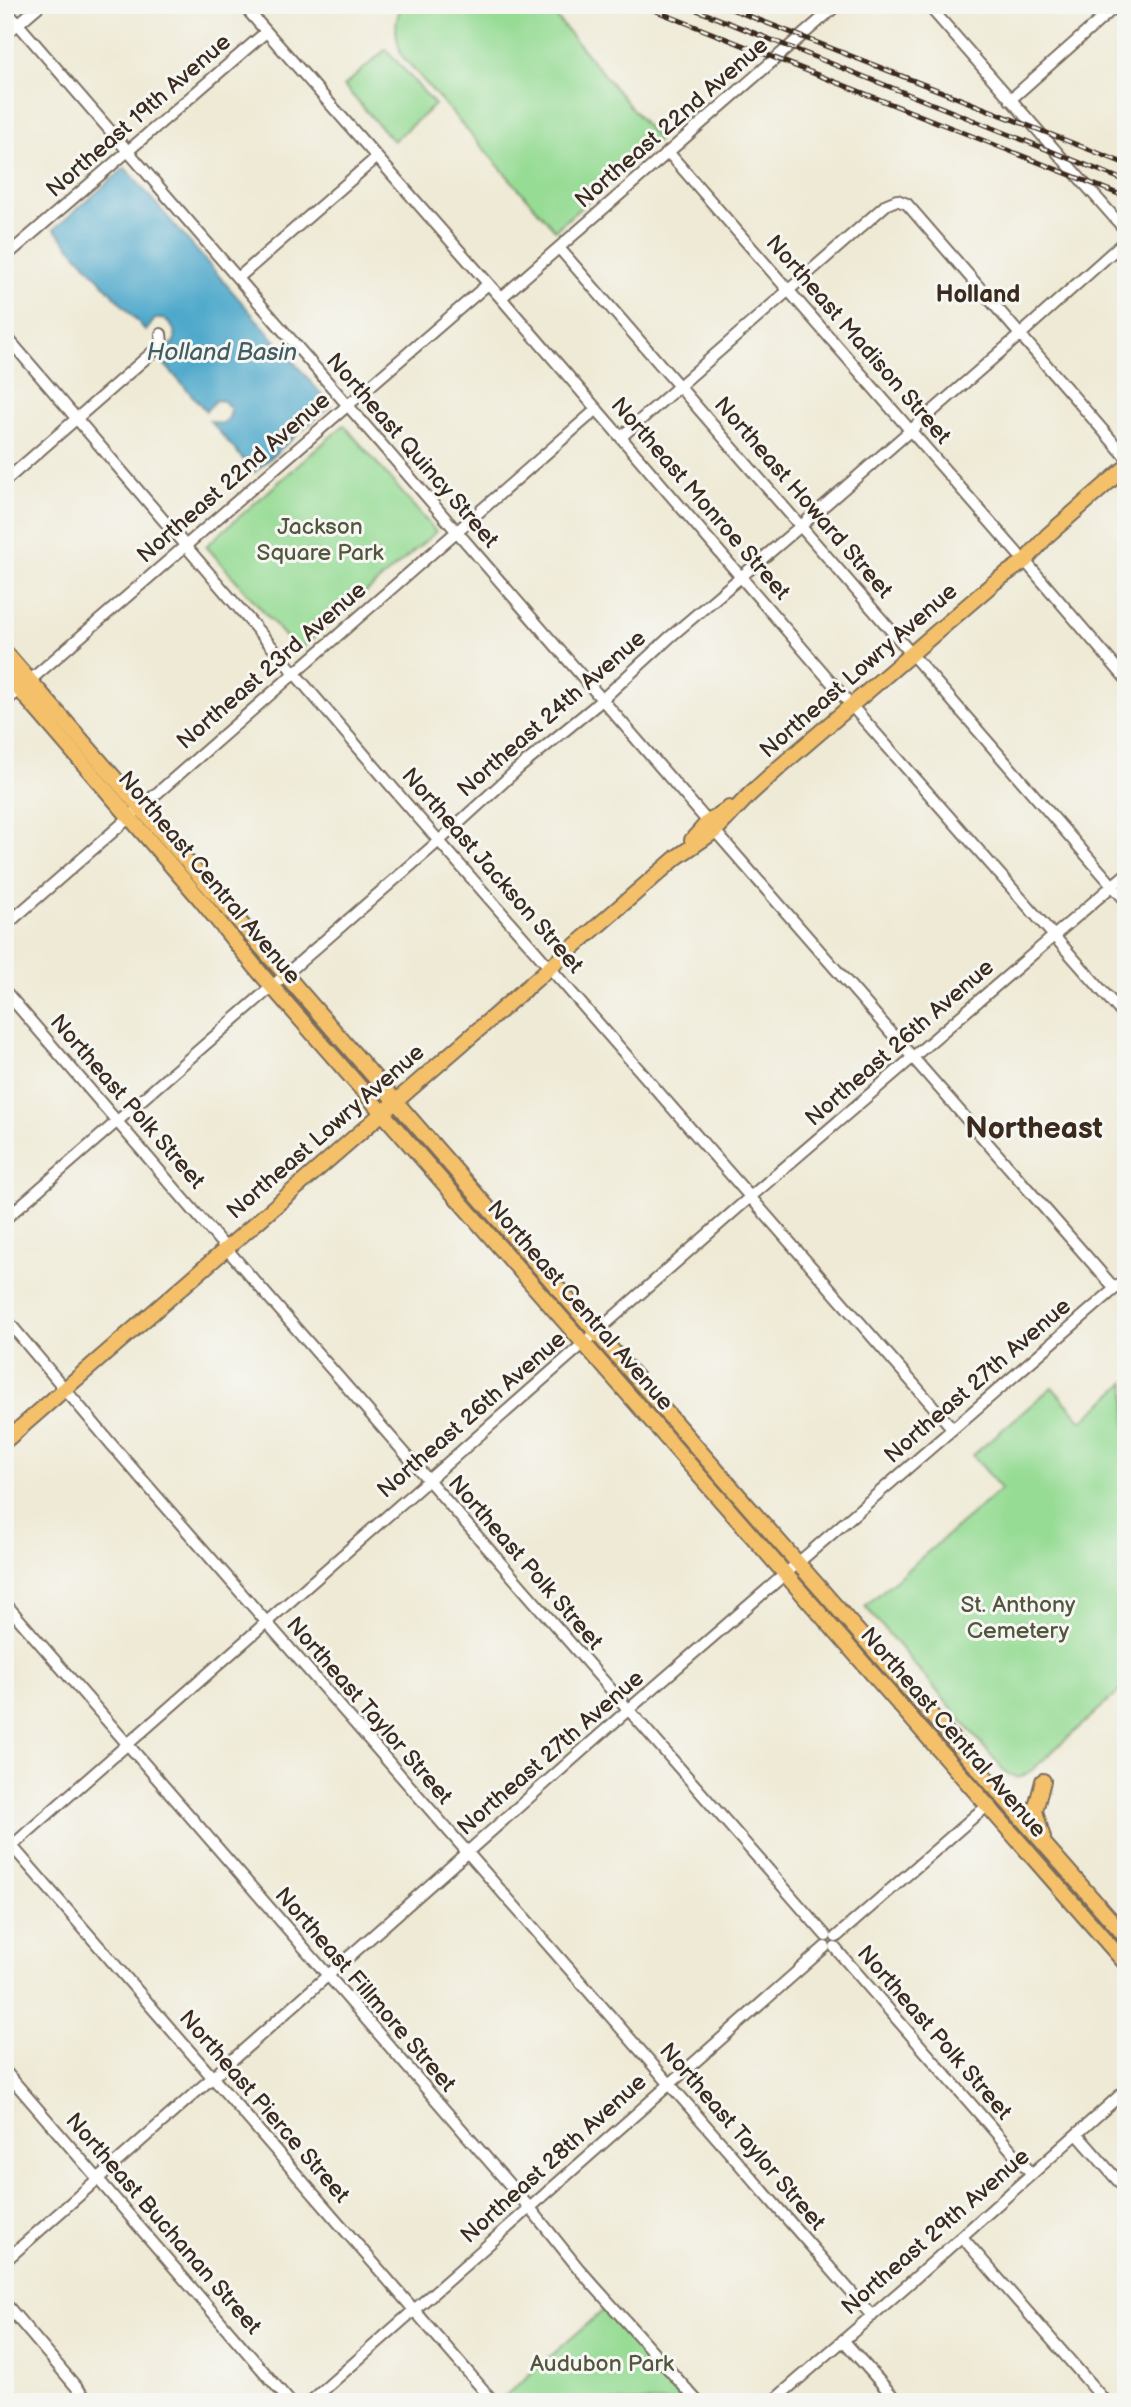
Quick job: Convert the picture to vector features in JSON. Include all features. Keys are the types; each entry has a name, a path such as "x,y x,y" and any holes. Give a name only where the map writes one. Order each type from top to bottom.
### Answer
{"main road":[{"name":"Northeast Lowry Avenue","path":"5,1441 1126,467"},
{"name":"Northeast Central Avenue","path":"5,652 25,685 135,813 395,1100 799,1562 883,1662 1126,1937"},
{"name":"Northeast Central Avenue","path":"5,673 25,685"},
{"name":"Northeast Central Avenue","path":"135,813 272,986 1126,1964"},
{"path":"1043,1780 1035,1811 1039,1829 1060,1861"}],"street":[{"path":"5,35 40,5"},
{"name":"Northeast Monroe Street","path":"243,5 1126,1018"},
{"name":"Northeast 22nd Avenue","path":"501,298 837,5"},
{"path":"928,5 1126,231"},
{"path":"1010,100 1118,5 1126,12"},
{"name":"Northeast Quincy Street","path":"5,9 456,533 1115,1289"},
{"name":"Northeast 19th Avenue","path":"5,257 266,32"},
{"name":"Northeast Madison Street","path":"668,152 1126,679"},
{"path":"238,278 376,158"},
{"path":"621,437 887,204 897,200 907,204 1126,457"},
{"name":"Northeast 24th Avenue","path":"5,1219 1126,240"},
{"name":"Northeast Howard Street","path":"559,248 1126,901"},
{"name":"Northeast 22nd Avenue","path":"5,702 488,284"},
{"path":"5,481 162,344 161,334"},
{"name":"Northeast Jackson Street","path":"5,335 749,1198 953,1429"},
{"name":"Northeast 23rd Avenue","path":"5,926 597,410"},
{"name":"Northeast 26th Avenue","path":"8,1845 128,1744 749,1198 1126,874"},
{"name":"Northeast Polk Street","path":"5,991 1032,2174"},
{"name":"Northeast 27th Avenue","path":"5,2261 628,1710 1126,1279"},
{"name":"Northeast Taylor Street","path":"5,1318 265,1621 872,2316"},
{"name":"Northeast Fillmore Street","path":"5,1603 579,2269 698,2402"},
{"name":"Northeast 28th Avenue","path":"310,2402 528,2207 601,2146 668,2083 987,1807"},
{"name":"Northeast Pierce Street","path":"8,1845 493,2401"},
{"name":"Northeast Buchanan Street","path":"5,2071 290,2402"},
{"name":"Northeast 29th Avenue","path":"772,2402 1126,2091"},
{"path":"1077,2134 1126,2190"},
{"path":"962,2237 1106,2402"},
{"path":"5,2303 89,2402"},
{"path":"843,2340 898,2402"}],"green space":[{"path":"402,5 546,5 658,140 555,230 401,55 396,30"},
{"path":"386,49 435,105 393,141 344,86"},
{"name":"Jackson Square Park","path":"344,425 436,532 298,651 206,546"},
{"name":"St. Anthony Cemetery","path":"1126,1382 1126,1685 1032,1770 1019,1778 1006,1773 865,1606 1001,1489 973,1455 1052,1387 1082,1421"},
{"name":"Audubon Park","path":"606,2308 686,2402 498,2402"}],"water":[{"name":"Holland Basin","path":"125,168 331,405 254,472 210,421 222,424 229,418 231,409 224,401 216,400 206,411 159,358 175,340 171,325 165,319 155,319 146,331 54,229"}],"railway":[{"path":"641,5 1126,197"},
{"path":"684,5 1126,181"},
{"path":"721,5 1126,164"}],"district":[{"name":"Holland","path":"978,294"},
{"name":"Northeast","path":"1034,1128"}]}
